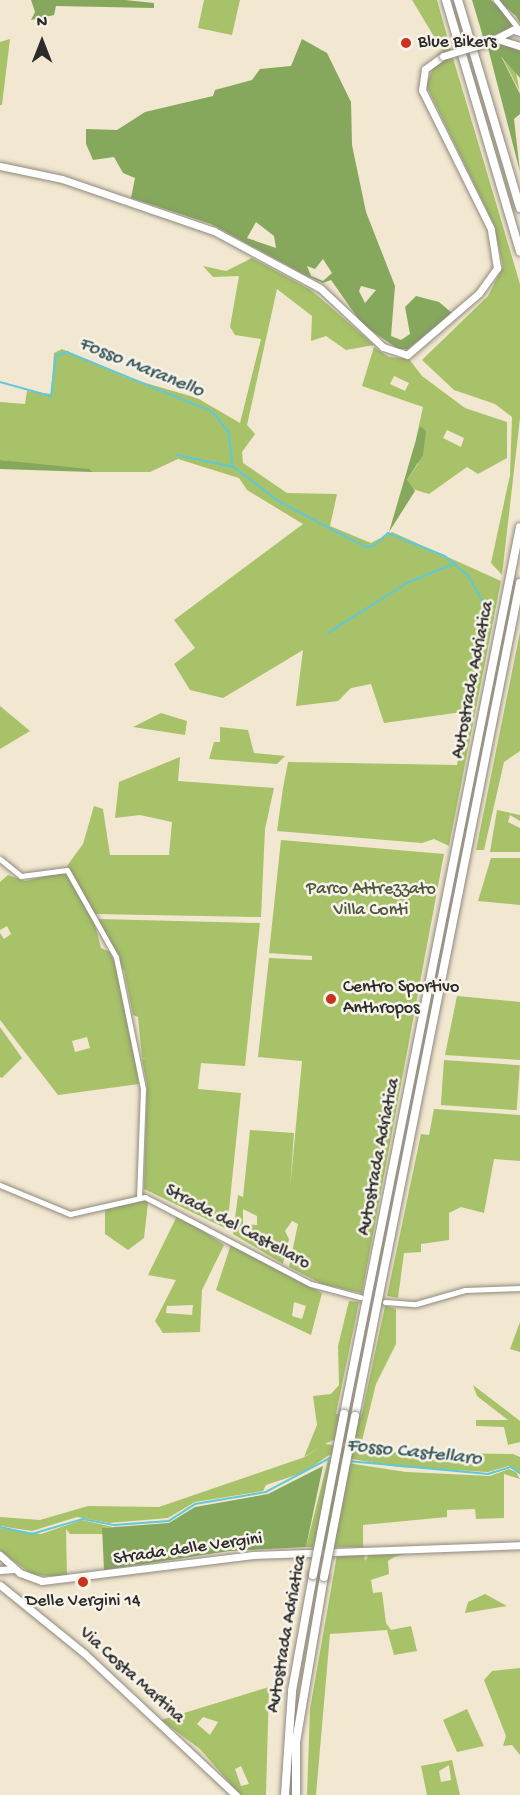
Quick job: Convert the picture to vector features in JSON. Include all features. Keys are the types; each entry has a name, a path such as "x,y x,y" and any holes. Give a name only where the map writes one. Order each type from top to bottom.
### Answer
{"highway":[{"path":"446,0 520,251"},
{"path":"458,0 520,208"},
{"name":"Autostrada Adriatica","path":"285,1795 292,1691 313,1575 520,527"},
{"name":"Autostrada Adriatica","path":"296,1795 299,1719 324,1577 520,583"}],"main road":[{"path":"0,166 62,179 214,231 320,288 383,348 407,355 479,293 497,268 491,229 422,90 425,69 443,56 489,42 516,38"},
{"name":"Strada delle Vergini","path":"1,1557 0,1569 16,1570 52,1581 244,1556 520,1545"},
{"name":"Strada delle Vergini","path":"1,1557 16,1570"},
{"name":"Via Costa Martina","path":"0,1585 84,1653 236,1795"}],"street":[{"path":"496,0 516,20 516,38"},
{"path":"0,859 21,876 67,870 116,957 143,1089 139,1196"},
{"name":"Strada del Castellaro","path":"0,1185 70,1214 139,1196 197,1220 312,1284 360,1297"},
{"path":"385,1302 416,1304 465,1290 520,1288"}],"green space":[{"path":"31,0 125,0 154,3 154,8 56,6 54,15 31,20 35,12"},
{"path":"204,0 240,0 232,35 198,28"},
{"path":"412,0 437,0 451,50 444,53"},
{"path":"472,0 491,0 512,21 511,27 484,40"},
{"path":"498,0 520,0 520,23 516,16"},
{"path":"10,39 2,105 0,105 0,42"},
{"path":"302,39 327,53 351,102 352,145 366,212 395,286 391,336 401,340 410,334 405,307 416,296 439,302 452,313 408,349 398,349 362,324 331,280 323,283 307,276 211,224 131,198 135,178 123,173 114,157 93,160 86,144 86,129 117,130 145,112 213,96 215,90 252,80 260,69 291,66","holes":["256,222 274,236 276,248 247,238","323,259 332,273 323,281 311,276 307,266 315,269","361,286 376,290 365,303 359,291"]},
{"path":"501,43 520,51 520,78 501,56 520,94 520,114 514,119 520,172 488,48"},
{"path":"501,55 515,66 520,94 519,90"},
{"path":"453,58 520,284 520,418 502,575 491,563 510,475 512,417 495,404 454,390 422,360 488,296 503,266 494,225 426,85 435,64"},
{"path":"252,258 311,290 374,345 346,350 326,336 311,341 312,316 277,289 247,425 255,434 242,452 243,463 287,493 337,494 330,526 371,543 392,532 501,581 449,846 434,839 422,843 277,831 288,762 457,765 472,682 467,682 462,712 384,723 371,684 351,688 338,701 296,706 303,650 223,698 190,690 174,664 195,648 174,620 303,524 247,490 239,478 178,459 150,472 92,472 0,460 0,402 25,404 27,391 51,394 54,353 62,349 125,377 197,398 240,423 261,339 235,335 230,327 239,276 213,277 203,266 226,271"},
{"path":"374,347 389,357 409,359 422,376 465,408 507,422 507,458 478,474 467,467 429,494 409,488 407,480 418,464 416,439 423,407 362,386","holes":["394,376 409,383 405,391 390,384","447,430 464,438 461,447 443,438"]},
{"path":"420,426 426,431 423,455 407,480 415,491 389,532"},
{"path":"0,460 89,469 92,472 0,469"},
{"path":"520,632 520,751 504,762 484,850 476,850"},
{"path":"0,706 30,731 0,749"},
{"path":"161,713 187,721 185,735 133,727"},
{"path":"220,727 248,730 254,753 285,756 277,764 209,759 214,742 220,742"},
{"path":"180,757 178,781 274,788 265,829 261,917 95,914 67,866 83,844 94,806 103,809 110,855 169,855 172,822 140,815 115,818 119,782"},
{"path":"497,810 520,815 520,821 510,815 508,822 520,828 520,852 490,852"},
{"name":"Parco Attrezzato Villa Conti","path":"281,840 444,854 362,1293 322,1284 289,1267 298,1224 292,1221 285,1231 289,1239 283,1264 233,1234 238,1195 243,1197 250,1130 294,1133 290,1189 302,1061 258,1057 269,958 312,960 312,956 269,953","holes":["243,1209 257,1216 257,1225 243,1224"]},
{"path":"491,858 520,858 520,905 478,901"},
{"path":"58,873 67,875 95,925 101,948 110,952 121,979 139,1084 58,1095 0,1020 0,933 4,939 11,934 7,926 0,930 0,882 8,875 25,881","holes":["87,1037 90,1048 75,1052 72,1041"]},
{"path":"98,919 260,923 245,1066 201,1063 198,1089 241,1093 227,1229 144,1189 147,1085 142,1059 146,1059 142,1058 138,1017 133,1015 124,971"},
{"path":"457,996 520,1002 520,1060 445,1055"},
{"path":"0,1027 22,1058 2,1078 0,1077"},
{"path":"444,1060 520,1065 517,1110 441,1105"},
{"path":"434,1109 520,1115 520,1161 494,1159 484,1213 461,1207 449,1213 449,1240 421,1244 421,1252 404,1253 398,1298 387,1296 421,1134 429,1135"},
{"path":"143,1199 148,1203 144,1238 128,1250 105,1234 105,1210"},
{"path":"178,1214 224,1245 202,1290 200,1332 163,1333 155,1321 176,1280 148,1275","holes":["193,1305 192,1315 166,1313 167,1306"]},
{"path":"231,1244 322,1293 311,1335 216,1290","holes":["294,1302 306,1306 302,1319 292,1316"]},
{"path":"349,1301 359,1302 336,1414 361,1418 385,1306 396,1309 396,1344 376,1384 361,1445 333,1440 325,1444 382,1452 513,1454 520,1457 520,1472 509,1466 488,1472 398,1467 329,1455 305,1472 266,1485 263,1491 195,1502 168,1518 109,1523 77,1517 32,1531 0,1526 0,1517 40,1520 88,1506 159,1507 305,1457 320,1447 304,1457 317,1425 313,1396 331,1394 339,1385 338,1346"},
{"path":"520,1322 520,1352 510,1349"},
{"path":"473,1385 520,1421 520,1442 508,1445 504,1427 476,1426 476,1420 508,1420 477,1396"},
{"path":"328,1460 406,1472 490,1476 509,1469 516,1472 520,1479 504,1474 504,1518 476,1519 475,1509 447,1510 447,1517 363,1525 363,1547 306,1547"},
{"path":"323,1466 306,1547 230,1551 104,1570 102,1528 169,1523 195,1507 268,1494"},
{"path":"82,1520 113,1527 103,1528 103,1534 70,1534 66,1529 67,1577 33,1575 0,1551 0,1528 41,1534"},
{"path":"422,1549 394,1557 388,1561 389,1574 371,1580 373,1593 382,1592 386,1623 391,1630 411,1626 417,1651 394,1655 387,1630 330,1634 316,1795 307,1795 310,1709 337,1555 364,1555 365,1561 369,1555"},
{"path":"485,1594 507,1606 465,1613 468,1602"},
{"path":"520,1668 520,1755 512,1745 503,1746 506,1736 484,1680 492,1671"},
{"path":"269,1687 266,1795 240,1795 200,1749 161,1720","holes":["203,1717 218,1722 210,1735 197,1724","241,1766 249,1784 241,1786 235,1769"]},
{"path":"467,1709 484,1746 457,1752 443,1720"},
{"path":"452,1760 460,1795 427,1795 421,1766","holes":["449,1765 451,1780 441,1782 439,1771"]}],"waterway":[{"name":"Fosso Maranello","path":"0,382 51,396 56,356 67,352 213,412 229,432 233,466"},
{"name":"Fosso Maranello","path":"177,455 234,467 280,502 366,547 374,546 388,533 445,556 468,575 488,610"},
{"path":"328,633 407,583 455,563"},
{"name":"Fosso Castellaro","path":"0,1527 32,1534 83,1519 115,1525 169,1521 195,1504 266,1492 332,1457"},
{"name":"Fosso Castellaro","path":"348,1461 488,1474 511,1467 520,1473"}],"place":[{"name":"Blue Bikers","path":"406,43"},
{"name":"Centro Sportivo Anthropos","path":"331,999"},
{"name":"Delle Vergini 14","path":"83,1582"}]}
